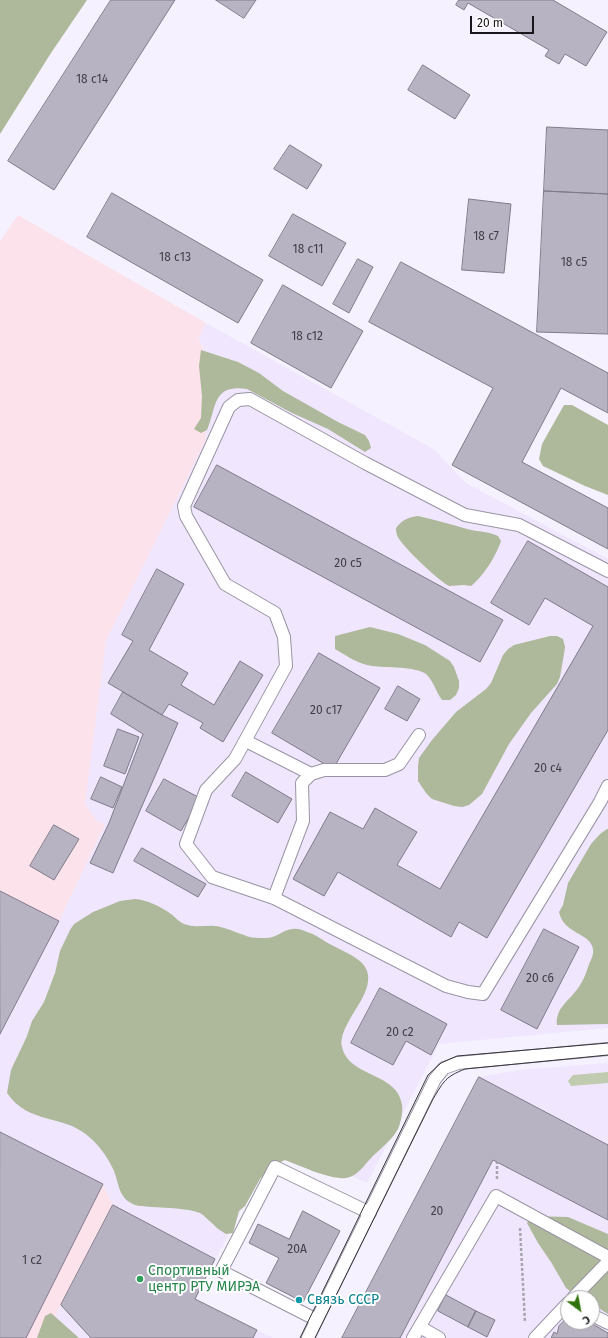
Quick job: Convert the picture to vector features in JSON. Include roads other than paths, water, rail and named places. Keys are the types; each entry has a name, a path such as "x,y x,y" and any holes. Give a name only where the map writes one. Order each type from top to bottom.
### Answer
{"lane":[{"path":"608,571 520,525 465,515 250,399 238,400 229,407 184,506 186,516 225,584 275,613 284,637 286,666 235,759 206,790 186,844 212,877 274,898 446,986 468,992 483,994 604,805 608,786"},
{"path":"274,898 303,821 302,783 311,774 324,770 385,770 399,764 419,735"},
{"path":"246,741 311,774"},
{"path":"308,1338 435,1079 444,1068 458,1063 608,1049"},
{"path":"317,1320 221,1271 275,1167 370,1213"},
{"path":"413,1338 496,1196 608,1257"},
{"path":"581,1290 608,1262"},
{"path":"530,1334 560,1310"},
{"path":"420,1327 439,1338"}],"tram line":[{"path":"300,1338 428,1075 441,1063 457,1056 608,1043"},
{"path":"315,1338 433,1099 449,1077 465,1069 608,1055"}],"place":[{"name":"Спортивный центр РТУ МИРЭА","path":"140,1279"},
{"name":"Связь СССР","path":"299,1300"}]}
